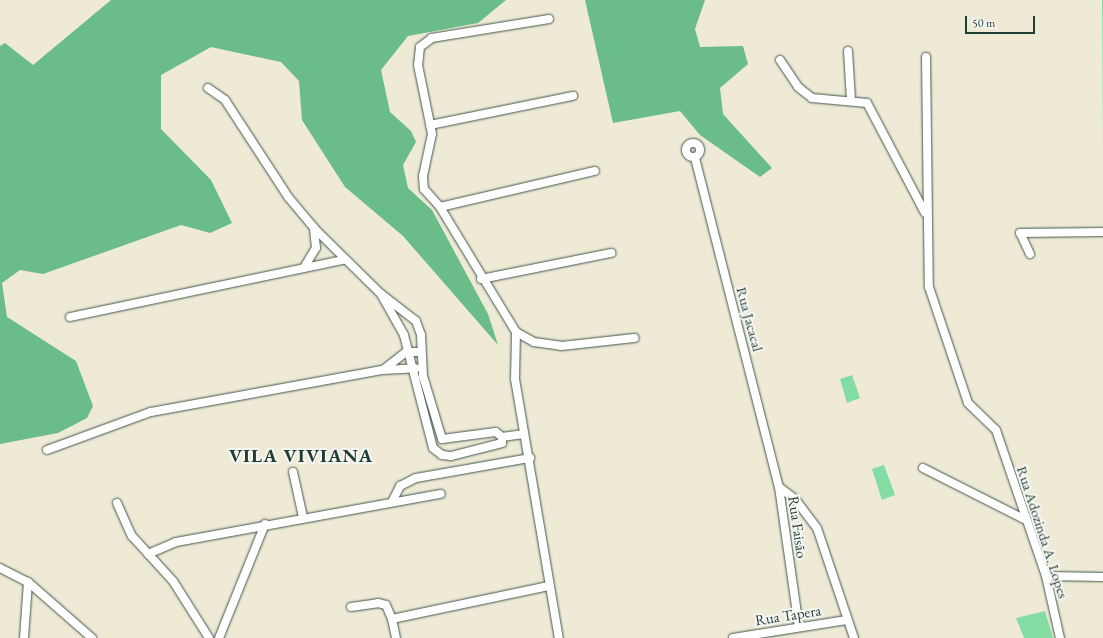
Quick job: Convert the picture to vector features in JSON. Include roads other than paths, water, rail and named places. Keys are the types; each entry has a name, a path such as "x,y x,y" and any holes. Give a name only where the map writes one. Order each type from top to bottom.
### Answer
{"street":[{"path":"549,19 424,42 418,65 430,125 423,181 424,189 440,207 481,280 516,332 534,342 561,346 635,338"},
{"path":"848,52 851,100"},
{"name":"Rua Adozinda A. Lopes","path":"926,57 926,215 929,287 955,368 972,411 996,430 1024,519 1046,576 1060,638"},
{"path":"780,60 798,87 812,98 851,100 867,103 873,110 926,215"},
{"path":"208,88 225,100 289,198 314,228 344,260 381,294 416,321 422,366 442,439 496,432 502,437 524,434"},
{"path":"430,125 573,96"},
{"name":"Rua Jacacal","path":"695,158 779,487"},
{"path":"440,207 596,171"},
{"path":"305,266 316,248 314,228"},
{"path":"1030,254 1020,234 1103,232"},
{"path":"481,280 611,253"},
{"path":"70,317 305,266 344,260"},
{"path":"381,294 397,321 433,448 439,454 451,456 502,444 502,437"},
{"path":"397,321 416,321"},
{"path":"516,332 515,379 524,434 530,458 549,586 559,638"},
{"path":"383,370 406,352 421,352"},
{"path":"47,450 151,412 383,370 412,370 422,366"},
{"path":"487,433 490,447"},
{"path":"392,500 400,486 416,478 530,458"},
{"path":"923,468 1024,519"},
{"path":"293,472 303,517"},
{"name":"Rua Faisão","path":"779,487 795,499 817,528 854,638"},
{"name":"Rua Faisão","path":"779,487 799,627"},
{"path":"148,554 176,542 392,500 441,494"},
{"path":"117,503 126,526 148,554 173,580 209,638"},
{"path":"219,638 265,524"},
{"path":"0,568 28,582 92,638"},
{"path":"1046,576 1103,577"},
{"path":"24,638 28,582"},
{"path":"392,619 549,586"},
{"path":"351,606 378,603 386,605 392,619 396,638"},
{"name":"Rua Tapera","path":"733,638 847,620"}],"district":[{"name":"VILA VIVIANA","path":"301,456"}]}
